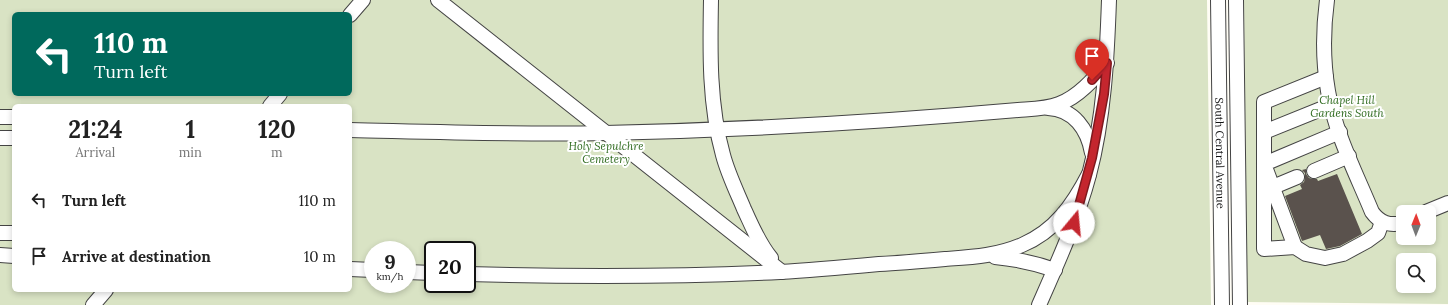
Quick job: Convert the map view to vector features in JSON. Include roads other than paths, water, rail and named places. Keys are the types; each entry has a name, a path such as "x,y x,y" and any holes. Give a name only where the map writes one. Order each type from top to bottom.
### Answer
{"street":[{"path":"352,13 363,0"},
{"path":"438,0 782,272"},
{"path":"711,0 711,72 714,107 723,154 729,175 752,226 766,252 782,272"},
{"path":"1039,305 1074,223 1089,174 1104,94 1110,0"},
{"name":"South Central Avenue","path":"1218,0 1222,305"},
{"name":"South Central Avenue","path":"1236,0 1240,305"},
{"path":"1327,0 1324,29 1324,60 1331,105 1349,156 1372,212 1382,222 1396,224"},
{"path":"1046,108 1070,99 1092,80 1107,63"},
{"path":"1326,77 1264,102 1264,249 1294,247 1306,254 1324,258 1343,254 1367,241 1378,232 1382,222"},
{"path":"272,104 278,96"},
{"path":"1264,132 1331,105"},
{"path":"352,130 605,133 806,126 1058,108 1064,110 1078,122 1084,130 1088,139 1092,158"},
{"path":"0,117 12,117"},
{"path":"1264,164 1340,132"},
{"path":"0,138 12,138"},
{"path":"1314,170 1349,156"},
{"path":"1264,164 1294,247"},
{"path":"989,256 1034,240 1044,232 1056,222 1073,202 1089,174"},
{"path":"1273,187 1297,177"},
{"path":"1436,208 1448,203"},
{"path":"0,233 12,233"},
{"path":"0,255 12,256"},
{"path":"476,274 646,276 782,272 989,256 1020,260 1055,270"},
{"path":"352,269 364,270"},
{"path":"93,305 104,292"}],"park label":[{"name":"Chapel Hill Gardens South","path":"1347,106"},
{"name":"Holy Sepulchre Cemetery","path":"606,152"}]}
